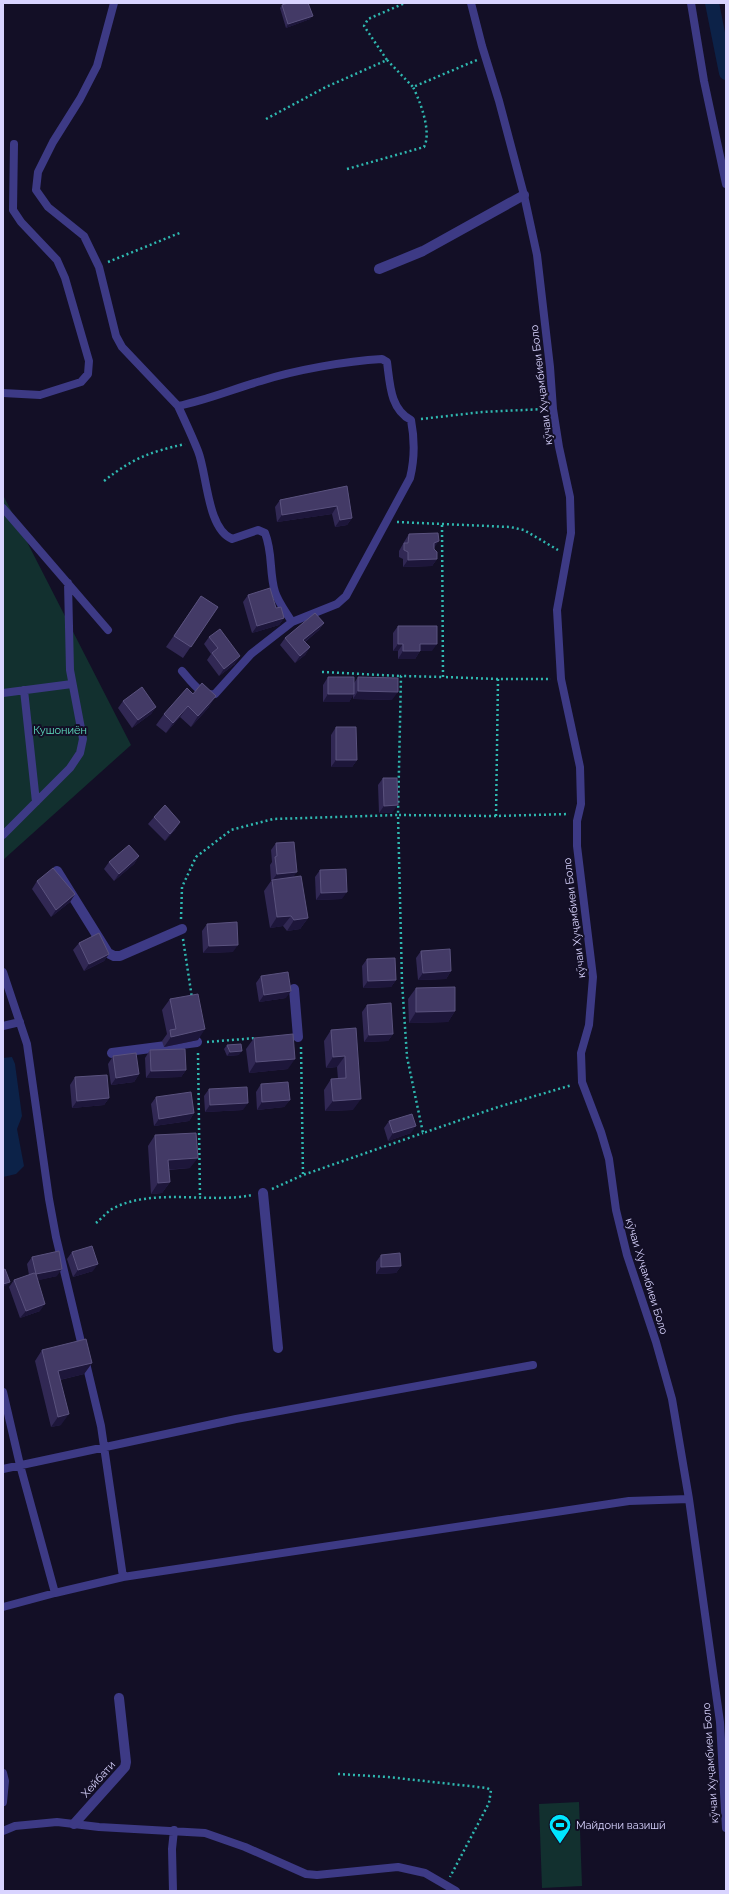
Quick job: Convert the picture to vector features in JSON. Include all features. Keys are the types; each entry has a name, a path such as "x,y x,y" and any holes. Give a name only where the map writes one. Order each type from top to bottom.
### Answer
{"street":[{"path":"379,269 423,251 524,195"},
{"path":"56,871 108,952 114,956 120,956 182,929"},
{"path":"294,989 298,1037"},
{"path":"112,1053 197,1042"},
{"path":"263,1193 278,1348"},
{"name":"Хейбати","path":"74,1824 125,1767 126,1762 119,1698"}],"lane":[{"path":"114,3 96,66 80,99 53,142 38,172 36,190 48,207 84,236 99,267 116,336 122,347 178,406 199,452 214,519 223,533 232,538 258,530 265,533 270,546 272,580 275,592 292,622"},
{"name":"кӯчаи Хуҷамбиеи Боло","path":"471,3 524,195 537,255 550,368 553,409 559,447 570,497 571,534 557,610 561,679 580,768 582,795 577,821 577,846 593,977 589,1025 581,1054 582,1082 601,1132 609,1159 616,1210 627,1255 656,1342 672,1399 689,1499 720,1722 726,1828"},
{"path":"691,3 704,81 726,184"},
{"path":"3,393 40,395 81,382 88,374 89,361 65,278 56,260 21,222 13,210 14,144"},
{"path":"178,406 203,401 261,380 382,358 387,362 393,399 398,410 404,417 411,420 415,441 414,464 410,478 346,596 337,604 292,622 250,654 215,694 209,695 202,692 182,671"},
{"path":"3,508 108,630"},
{"path":"3,835 70,768 80,753 83,739 70,670 68,583"},
{"path":"3,693 72,684"},
{"path":"24,690 36,802"},
{"path":"3,972 28,1044 49,1199 56,1237 101,1426 123,1577"},
{"path":"3,1026 20,1022"},
{"path":"3,1469 236,1418 534,1365"},
{"path":"3,1392 20,1465 55,1593"},
{"path":"3,1607 123,1577 629,1502 689,1499"},
{"path":"3,1773 5,1781 3,1802"},
{"path":"3,1831 15,1826 57,1822 107,1828 205,1832 246,1847 306,1874 317,1875 398,1867 425,1873 443,1888 456,1891"},
{"path":"173,1891 172,1849 174,1830"}],"path":[{"path":"347,169 424,147 426,143 423,111 413,87 387,60 364,26 368,19 405,3"},
{"path":"413,87 485,57"},
{"path":"266,119 326,87 387,60"},
{"path":"99,267 132,251 182,232"},
{"path":"411,420 482,412 553,409"},
{"path":"104,481 124,466 144,455 194,442"},
{"path":"387,521 442,525 510,527 524,530 567,555"},
{"path":"442,525 444,677"},
{"path":"322,672 498,679 561,679"},
{"path":"401,676 398,815 402,982 406,1049 423,1133 498,1107 582,1082"},
{"path":"496,816 498,679"},
{"path":"192,1003 182,929 182,887 196,857 231,830 273,818 398,815 496,816 579,814"},
{"path":"200,1197 197,1042 261,1037"},
{"path":"298,1037 300,1043 303,1175"},
{"path":"338,1774 388,1777 487,1788 490,1790 491,1796 489,1803 443,1888"}],"green space":[{"name":"Кушониён","path":"3,495 131,745 3,860"},
{"name":"Майдони вазишӣ","path":"579,1802 582,1886 542,1888 539,1804"}],"water":[{"path":"12,1057 15,1064 22,1116 17,1129 24,1166 16,1174 3,1177 3,1058"}],"building":[{"path":"288,3 308,3 313,16 288,24 282,5"},
{"path":"347,486 352,518 340,520 337,506 282,515 280,500"},
{"path":"438,533 439,541 434,543 434,549 437,552 437,559 408,560 408,552 404,550 404,543 408,543 409,534"},
{"path":"270,588 276,608 281,607 284,618 257,626 248,595"},
{"path":"201,596 218,607 191,647 174,636"},
{"path":"315,613 324,623 303,640 310,647 300,656 285,638"},
{"path":"398,626 437,626 437,644 420,644 420,651 403,651 403,644 398,644"},
{"path":"220,629 240,656 224,669 212,653 218,648 209,637"},
{"path":"328,677 354,677 354,694 328,694"},
{"path":"358,677 398,678 398,692 358,691"},
{"path":"202,683 216,696 198,716 188,706 173,723 164,714 187,688 193,694"},
{"path":"142,687 156,707 138,720 123,701"},
{"path":"336,727 356,727 357,760 336,760"},
{"path":"383,778 397,778 398,805 384,806"},
{"path":"165,805 180,822 170,834 154,817"},
{"path":"294,842 297,872 277,874 275,857 277,856 276,843"},
{"path":"129,845 139,856 119,874 109,862"},
{"path":"53,868 75,894 56,910 37,881"},
{"path":"346,869 347,892 321,893 320,870"},
{"path":"301,876 308,918 294,920 291,916 277,917 272,880"},
{"path":"237,922 238,945 209,946 207,924"},
{"path":"99,933 109,954 89,964 79,943"},
{"path":"450,949 451,971 423,973 421,951"},
{"path":"395,958 396,980 368,981 367,959"},
{"path":"288,972 291,991 264,995 261,976"},
{"path":"455,987 455,1011 416,1012 416,988"},
{"path":"198,994 205,1029 171,1037 170,1030 176,1029 170,999"},
{"path":"391,1003 393,1034 369,1035 367,1005"},
{"path":"356,1028 361,1099 333,1101 331,1079 346,1078 345,1056 333,1057 331,1030"},
{"path":"293,1034 295,1059 256,1062 254,1038"},
{"path":"241,1044 242,1051 230,1052 227,1045"},
{"path":"185,1049 186,1070 151,1071 150,1050"},
{"path":"136,1053 139,1074 116,1078 113,1056"},
{"path":"107,1075 109,1098 77,1101 75,1077"},
{"path":"288,1082 290,1100 262,1102 261,1084"},
{"path":"247,1087 248,1103 210,1105 209,1089"},
{"path":"191,1092 194,1113 159,1119 156,1097"},
{"path":"412,1114 416,1126 393,1133 389,1121"},
{"path":"196,1133 198,1158 168,1160 170,1182 158,1183 155,1135"},
{"path":"92,1246 98,1264 78,1270 72,1252"},
{"path":"59,1251 62,1269 36,1274 32,1257"},
{"path":"400,1253 401,1266 381,1267 381,1255"},
{"path":"5,1269 10,1282 3,1284 3,1270"},
{"path":"34,1273 36,1274 45,1304 26,1311 14,1280"},
{"path":"86,1339 92,1363 58,1371 69,1414 58,1417 42,1350"}],"waterway":[{"path":"712,3 726,73"}],"place":[{"name":"Майдони вазишӣ","path":"560,1844"}]}
